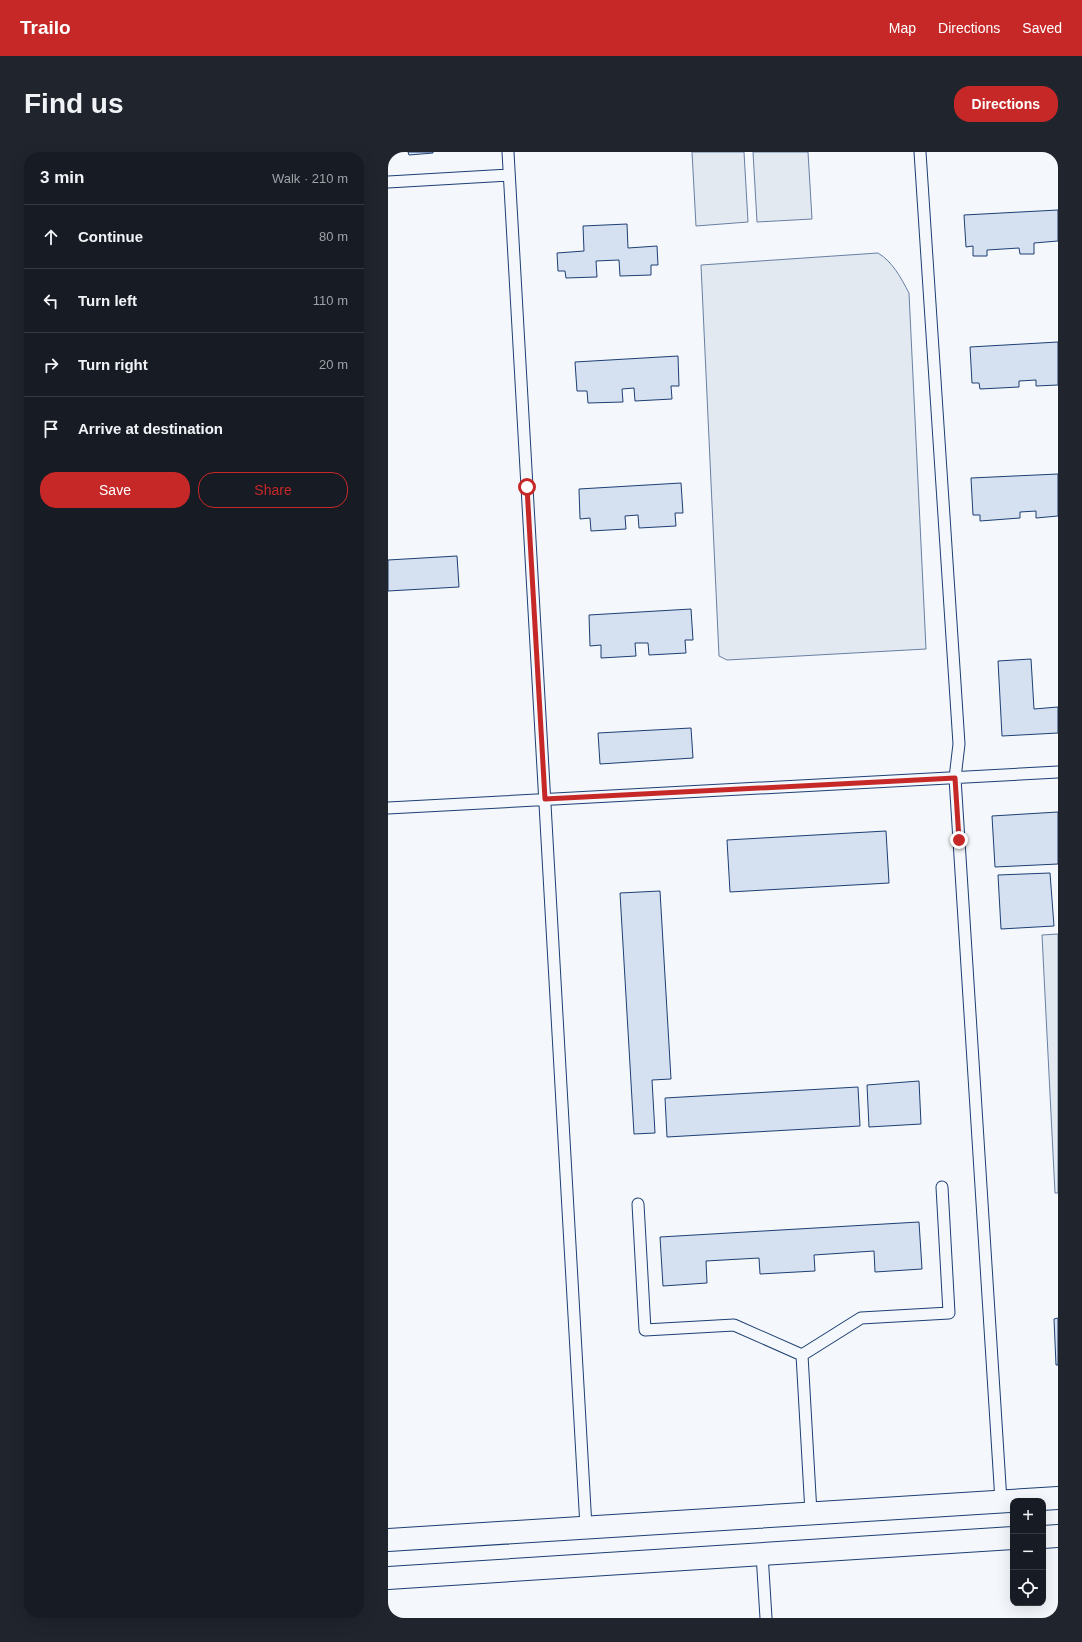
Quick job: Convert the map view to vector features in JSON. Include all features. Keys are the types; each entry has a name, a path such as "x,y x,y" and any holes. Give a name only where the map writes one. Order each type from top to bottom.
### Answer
{"main road":[{"path":"388,1540 1058,1498"},
{"path":"1046,1537 1058,1536"},
{"path":"388,1578 1010,1538"}],"lane":[{"path":"508,152 586,1527"},
{"path":"920,152 959,744 955,778 1001,1501"},
{"path":"388,182 509,175"},
{"path":"388,808 1058,772"},
{"path":"802,1355 861,1318 949,1313 942,1187"},
{"path":"638,1204 645,1330 734,1325 802,1355"},
{"path":"802,1355 811,1513"},
{"path":"762,1554 766,1618"}],"shaded area":[{"path":"692,152 744,152 748,222 696,226"},
{"path":"753,152 808,152 812,219 757,222"},
{"path":"878,253 888,261 900,276 909,293 926,649 727,660 719,656 701,265"},
{"path":"1058,934 1058,1193 1055,1193 1042,935"}],"building":[{"path":"408,152 433,152 433,153 409,155"},
{"path":"1058,210 1058,241 1034,243 1034,254 1020,254 1019,248 987,250 987,256 973,256 973,246 966,247 964,215"},
{"path":"627,224 628,248 657,246 658,265 651,265 651,275 620,276 619,260 596,261 597,277 566,278 565,271 558,271 557,253 584,251 583,226"},
{"path":"1058,342 1058,385 1036,386 1036,380 1019,381 1019,387 980,389 979,383 972,383 970,347"},
{"path":"678,356 679,386 671,386 672,399 635,401 634,388 622,389 623,402 588,403 587,391 577,391 575,362"},
{"path":"1058,474 1058,516 1036,518 1036,511 1020,512 1020,518 980,521 980,515 973,515 971,478"},
{"path":"681,483 683,513 675,513 676,526 639,528 638,515 625,516 626,529 591,531 590,518 580,519 579,489"},
{"path":"457,556 459,587 388,591 388,560"},
{"path":"691,609 693,640 685,640 686,653 649,655 648,643 635,643 636,656 601,658 601,645 590,646 589,615"},
{"path":"1031,659 1034,709 1058,707 1058,733 1002,736 998,661"},
{"path":"691,728 693,758 600,764 598,733"},
{"path":"1058,812 1058,864 995,867 992,816"},
{"path":"886,831 889,883 730,892 727,840"},
{"path":"1050,873 1054,926 1001,929 998,875"},
{"path":"660,891 671,1079 652,1080 655,1133 634,1134 620,893"},
{"path":"919,1081 921,1124 869,1127 867,1085"},
{"path":"858,1087 860,1126 667,1137 665,1098"},
{"path":"919,1222 922,1269 875,1272 874,1251 814,1255 815,1271 760,1274 759,1258 706,1261 707,1283 663,1286 660,1237"},
{"path":"1058,1318 1058,1365 1056,1365 1054,1319"}],"route":[{"path":"527,487 545,799 955,778 959,840"}]}
